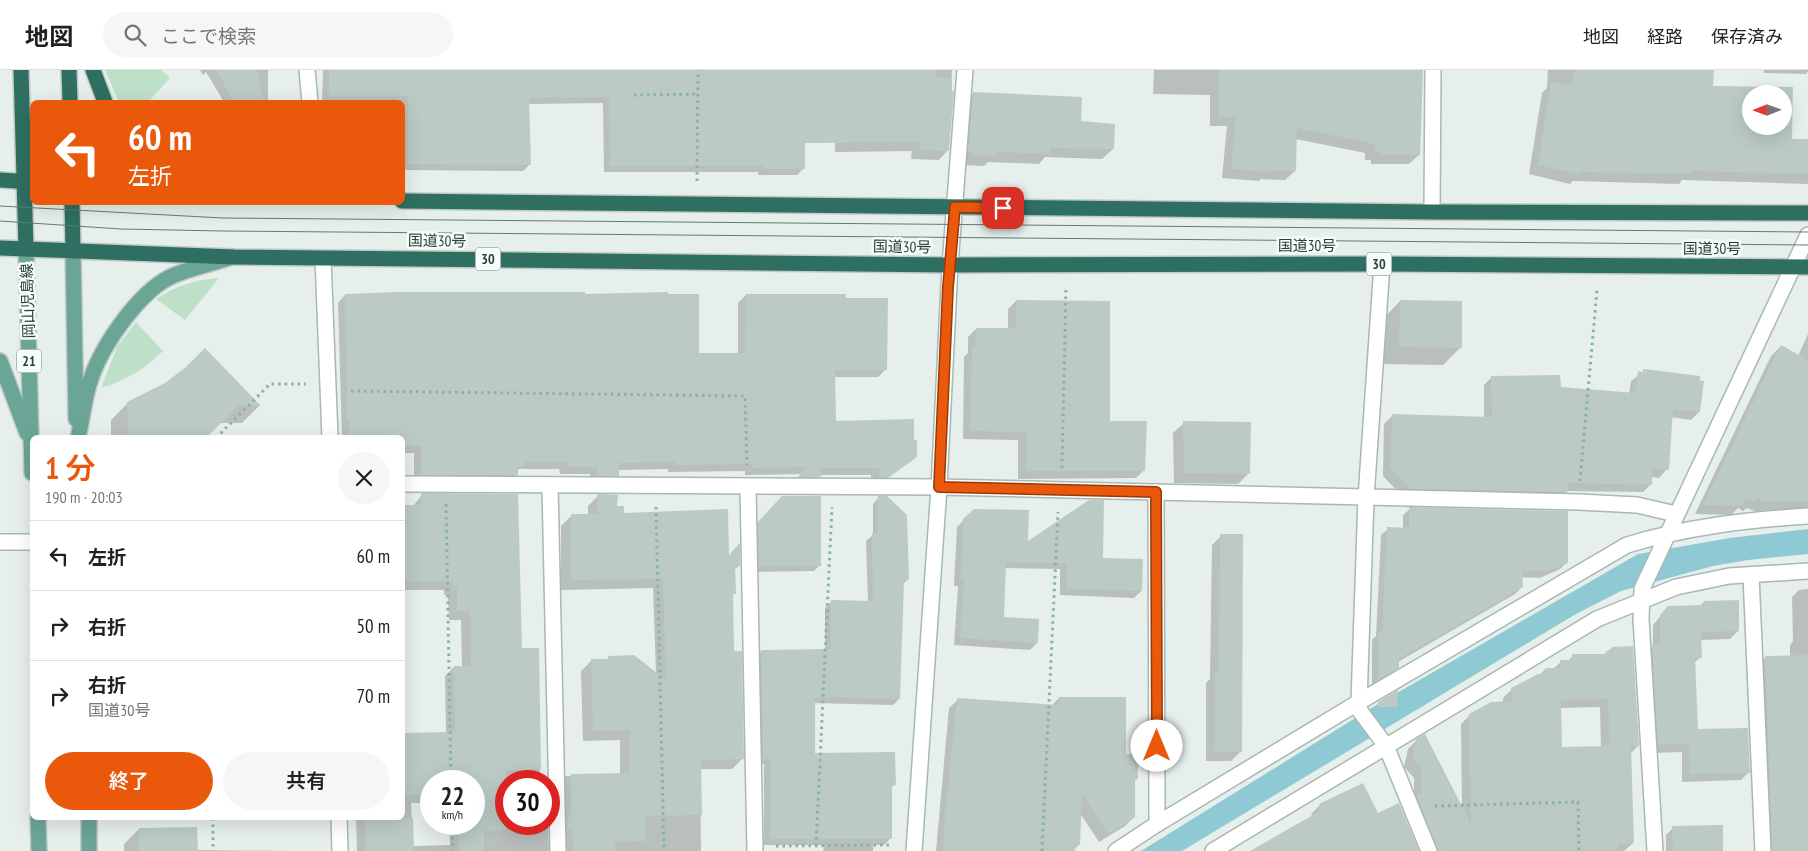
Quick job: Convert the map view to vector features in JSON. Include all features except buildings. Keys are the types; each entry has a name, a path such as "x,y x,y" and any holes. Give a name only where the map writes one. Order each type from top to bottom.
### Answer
{"highway":[{"path":"21,70 28,182 26,249"},
{"path":"70,70 70,100"},
{"path":"93,70 104,100"},
{"path":"0,180 28,182"},
{"path":"405,201 1432,212 1808,213"},
{"path":"72,205 73,251"},
{"name":"国道30号","path":"0,248 234,257 950,265 1382,264 1801,267"}],"main road":[{"name":"岡山児島線","path":"26,249 32,435"},
{"path":"73,251 77,435"},
{"path":"78,435 90,383 110,340 136,305 148,292 171,277 234,257"},
{"path":"0,361 30,442"},
{"path":"38,820 39,851"},
{"path":"89,820 89,851"}],"street":[{"path":"307,70 310,100"},
{"path":"914,851 939,487 950,265 965,70"},
{"path":"1432,212 1433,70"},
{"path":"1655,851 1642,595 1660,548 1676,514 1801,267 1808,235"},
{"path":"323,258 330,435"},
{"path":"1382,264 1366,498 1359,706 1382,742 1429,851"},
{"path":"405,484 939,487 1156,492 1578,502 1637,505 1676,514"},
{"path":"550,485 558,851"},
{"path":"748,486 755,849"},
{"path":"1156,492 1157,824"},
{"path":"1116,851 1157,824 1359,706 1627,545 1669,532 1762,519 1808,516"},
{"path":"0,542 30,542"},
{"path":"1213,851 1382,742 1642,595 1729,576 1808,571"},
{"path":"1751,575 1763,851"},
{"path":"339,820 340,851"}],"path":[{"path":"697,181 698,70"},
{"path":"634,95 697,94"},
{"path":"1042,851 1061,490 1066,287"},
{"path":"1578,502 1597,290"},
{"path":"219,435 270,384 328,387 745,396 748,486"},
{"path":"445,484 451,770"},
{"path":"656,485 664,851"},
{"path":"816,846 833,486"},
{"path":"1410,806 1578,802 1579,851"},
{"path":"213,820 214,851"},
{"path":"452,835 453,851"},
{"path":"755,849 899,845"}],"green space":[{"path":"105,70 161,70 170,78 150,100 118,100"},
{"path":"219,278 185,320 156,299 186,284"},
{"path":"136,322 163,351 134,374 101,388 117,347"}],"water":[{"path":"1808,529 1808,554 1748,560 1713,566 1621,591 1576,614 1182,851 1141,851 1378,704 1638,554 1730,538"}],"tram line":[{"path":"0,206 223,218 1808,232"},
{"path":"0,221 121,229 223,231 1808,245"}],"route":[{"path":"1003,208 955,207 948,287 939,487 1156,492 1157,746"}]}
